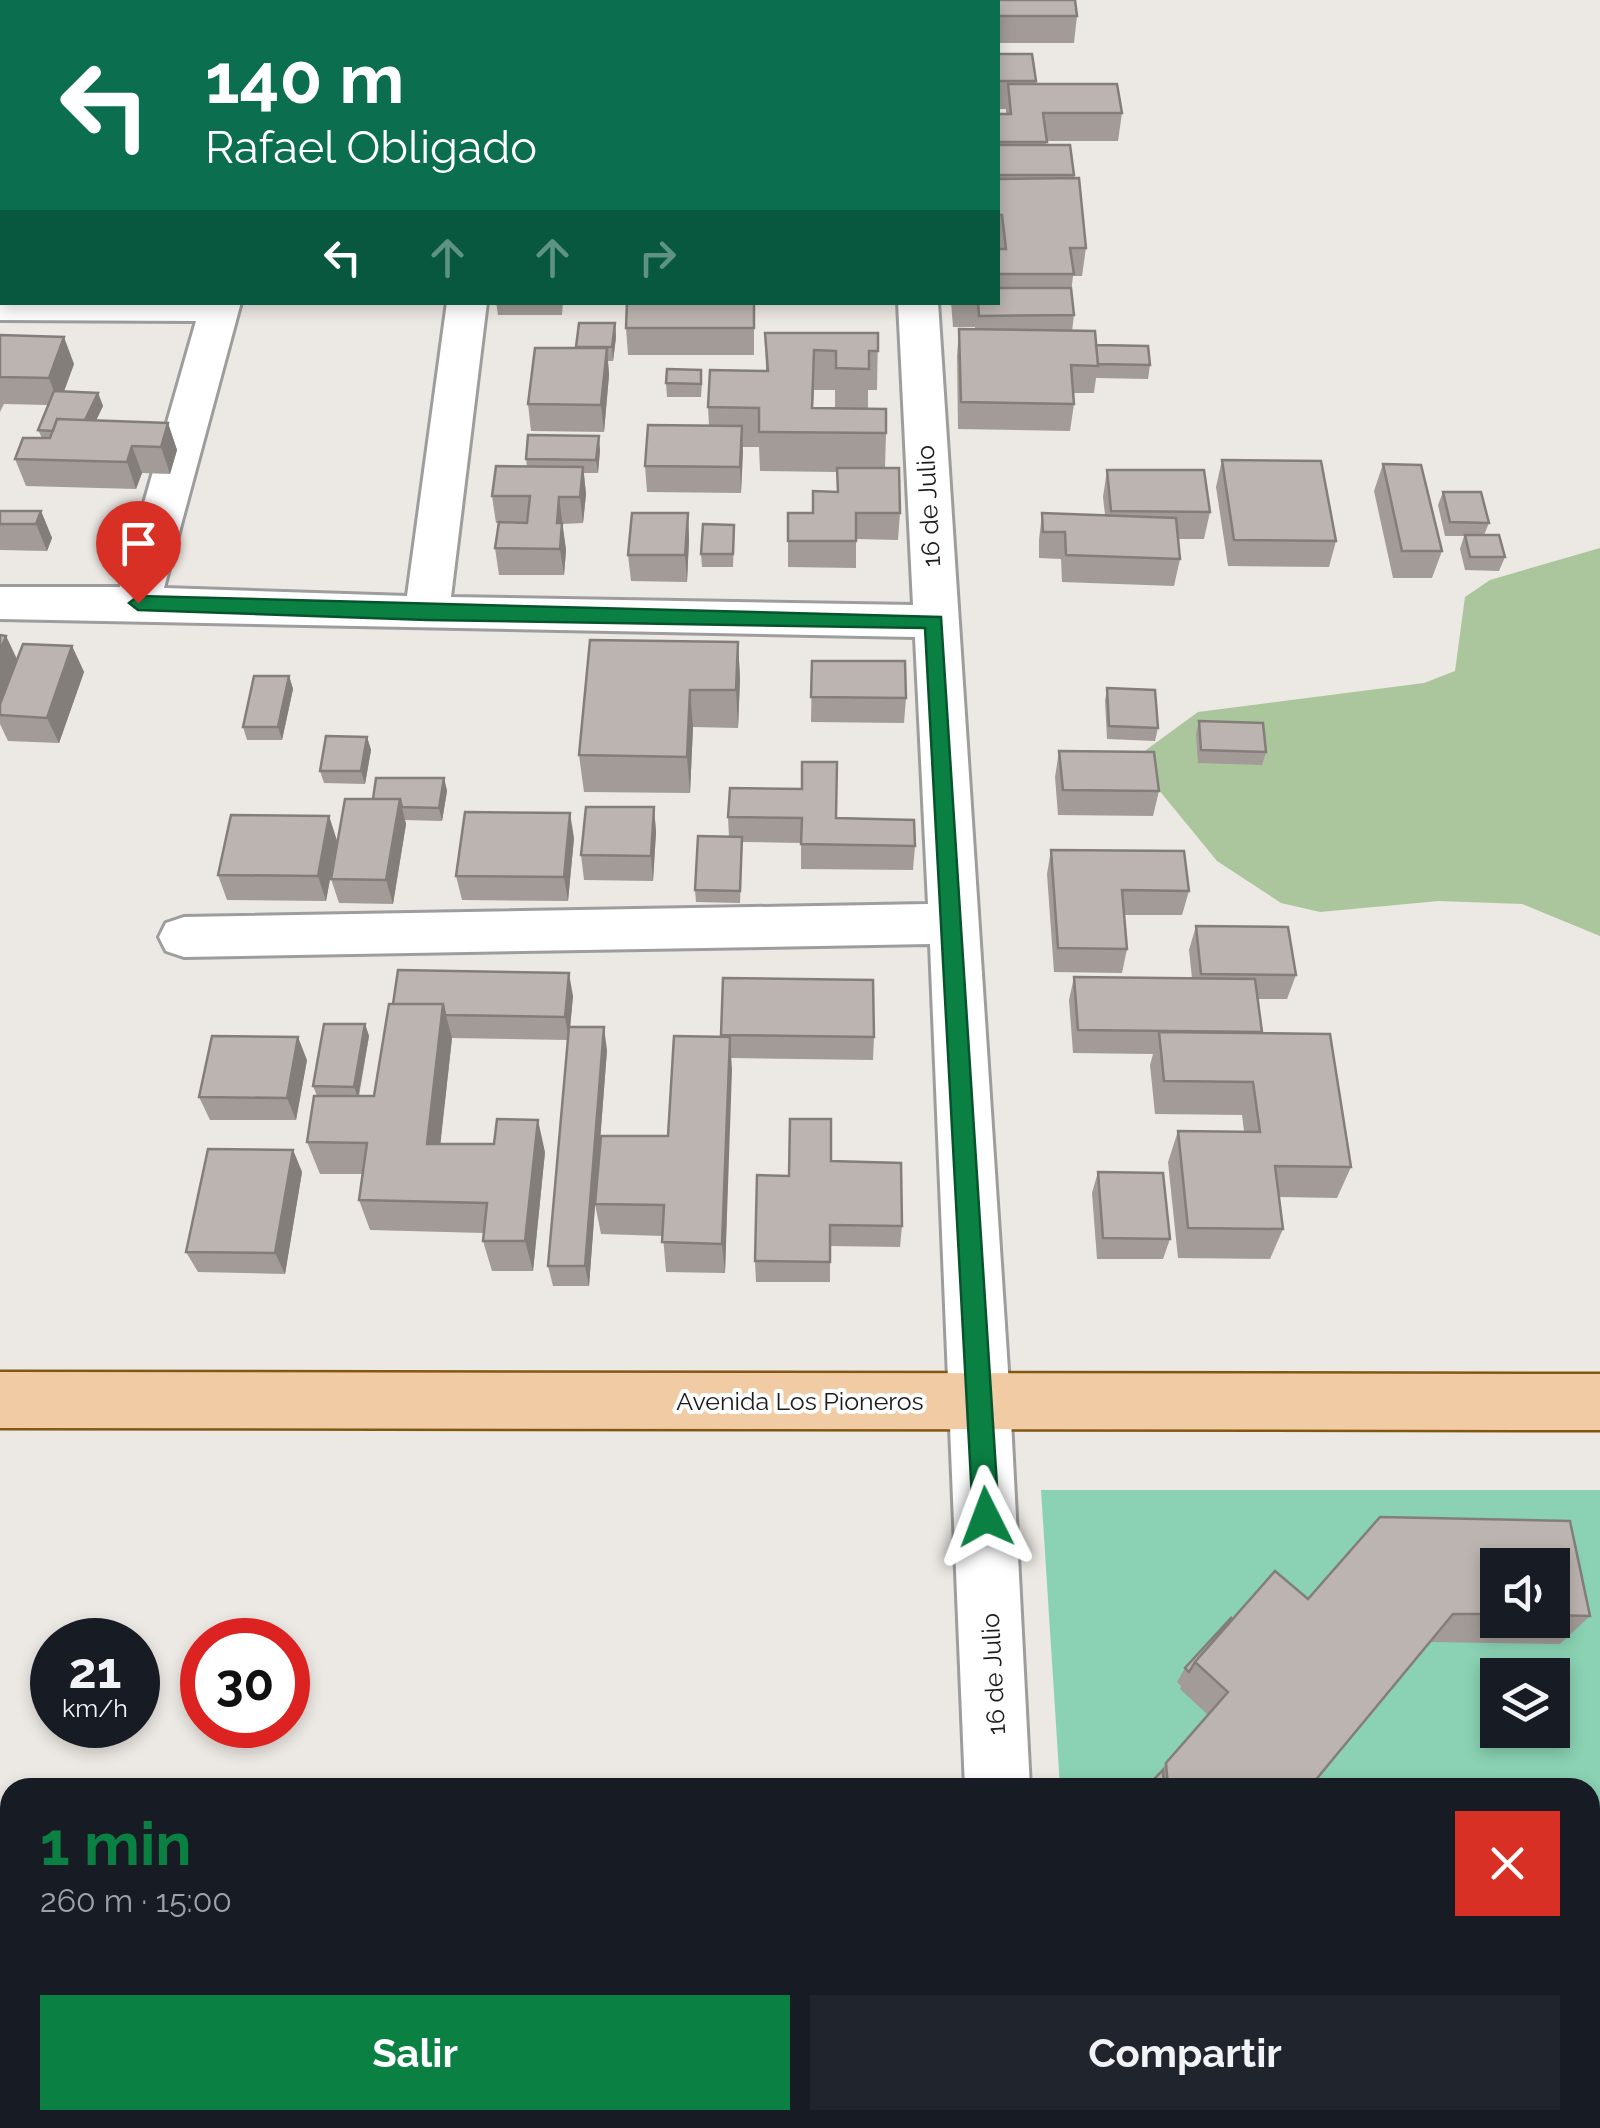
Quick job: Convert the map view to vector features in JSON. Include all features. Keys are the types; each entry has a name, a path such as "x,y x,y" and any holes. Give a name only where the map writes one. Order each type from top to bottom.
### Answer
{"main road":[{"name":"Avenida Los Pioneros","path":"0,1400 1600,1402"}],"street":[{"path":"427,613 467,305"},
{"name":"16 de Julio","path":"918,305 998,1778"},
{"path":"0,308 220,306 138,603"},
{"path":"0,603 934,622"},
{"path":"184,937 954,924"}],"green space":[{"path":"1600,548 1600,936 1522,904 1439,901 1320,912 1281,903 1217,861 1149,778 1146,750 1198,712 1424,683 1455,671 1465,597 1490,580"},
{"path":"1041,1490 1600,1490 1600,1778 1059,1778"}],"building":[{"path":"1000,0 1075,0 1077,16 1000,16"},
{"path":"1000,54 1032,54 1036,81 1000,81"},
{"path":"1008,84 1117,84 1122,113 1043,113 1047,142 1000,142 1000,114 1011,114"},
{"path":"1000,145 1070,145 1074,175 1000,175"},
{"path":"1079,178 1086,248 1070,248 1074,274 1000,274 1000,249 1006,249 1000,215 1000,179"},
{"path":"1000,288 1071,288 1074,315 979,316 978,305 1000,305"},
{"path":"627,305 754,305 754,328 626,328"},
{"path":"579,323 615,323 612,347 576,347"},
{"path":"959,329 1095,331 1098,366 1071,365 1074,404 961,402"},
{"path":"765,333 878,333 878,351 869,351 869,369 836,368 836,351 814,350 812,408 886,409 886,433 759,432 759,408 708,407 710,370 768,371"},
{"path":"0,335 64,337 49,378 0,377"},
{"path":"1096,345 1148,346 1150,365 1098,364"},
{"path":"535,348 607,348 601,405 528,404"},
{"path":"667,369 701,370 701,384 666,383"},
{"path":"54,391 98,393 85,420 57,419 53,431 38,430"},
{"path":"57,419 168,423 161,447 132,446 127,462 15,459 23,438 50,438"},
{"path":"648,425 742,426 740,467 645,466"},
{"path":"528,435 599,436 596,460 526,459"},
{"path":"1222,460 1321,461 1336,541 1234,540"},
{"path":"1383,464 1421,465 1442,551 1402,551"},
{"path":"496,466 583,467 580,497 559,497 560,549 495,548 499,522 527,523 530,496 492,496"},
{"path":"837,468 899,468 900,513 856,513 856,541 788,541 788,513 813,513 813,491 838,492"},
{"path":"1107,470 1204,470 1210,512 1111,511"},
{"path":"1443,492 1481,492 1489,523 1450,522"},
{"path":"0,511 41,511 36,524 0,524"},
{"path":"632,513 688,513 685,555 628,555"},
{"path":"1042,513 1176,518 1180,559 1066,555 1065,532 1043,532"},
{"path":"703,524 734,525 733,554 701,554"},
{"path":"1465,535 1499,535 1505,557 1470,557"},
{"path":"590,640 738,642 736,690 690,690 687,757 579,755"},
{"path":"23,644 72,646 47,718 0,715 0,704"},
{"path":"812,661 905,661 906,698 811,697"},
{"path":"254,676 289,676 278,727 243,727"},
{"path":"1107,688 1155,690 1158,728 1109,726"},
{"path":"1199,721 1263,723 1266,752 1201,750"},
{"path":"326,736 367,737 361,771 320,771"},
{"path":"1059,751 1154,752 1159,791 1063,790"},
{"path":"802,762 837,762 836,818 914,820 915,846 801,844 802,818 728,817 730,788 802,789"},
{"path":"376,778 444,778 439,808 402,807 400,799 373,799"},
{"path":"345,799 400,799 386,880 331,879"},
{"path":"586,807 654,807 651,856 581,855"},
{"path":"465,812 570,813 564,877 456,876"},
{"path":"231,815 329,816 318,876 218,875"},
{"path":"698,836 742,837 740,891 695,890"},
{"path":"1051,850 1184,851 1189,891 1122,890 1127,949 1058,948"},
{"path":"1196,926 1288,927 1296,975 1201,974"},
{"path":"398,970 569,973 565,1017 445,1015 443,1004 393,1004"},
{"path":"1074,977 1255,979 1262,1032 1078,1030"},
{"path":"723,978 873,980 874,1037 721,1035"},
{"path":"389,1004 443,1004 427,1144 494,1144 497,1119 538,1120 525,1241 483,1241 487,1203 359,1200 367,1143 307,1142 314,1096 374,1096"},
{"path":"324,1024 365,1024 354,1087 313,1086"},
{"path":"569,1027 604,1027 585,1266 548,1266"},
{"path":"1159,1032 1330,1034 1351,1167 1275,1166 1283,1229 1188,1228 1178,1131 1260,1132 1253,1082 1164,1081"},
{"path":"212,1036 298,1037 287,1098 199,1097"},
{"path":"674,1036 730,1037 722,1244 662,1242 664,1205 595,1204 601,1136 668,1136"},
{"path":"790,1119 831,1119 831,1161 901,1163 902,1226 830,1225 830,1262 755,1261 757,1175 789,1176"},
{"path":"208,1149 293,1150 275,1253 186,1252"},
{"path":"1098,1172 1163,1173 1170,1239 1103,1238"},
{"path":"1380,1517 1570,1521 1590,1616 1570,1615 1570,1548 1480,1548 1480,1614 1453,1614 1317,1778 1167,1778 1166,1763 1228,1692 1195,1662 1275,1571 1308,1599"},
{"path":"1232,1620 1189,1672 1185,1668"}],"route":[{"path":"138,603 427,613 934,622 986,1517"}]}
